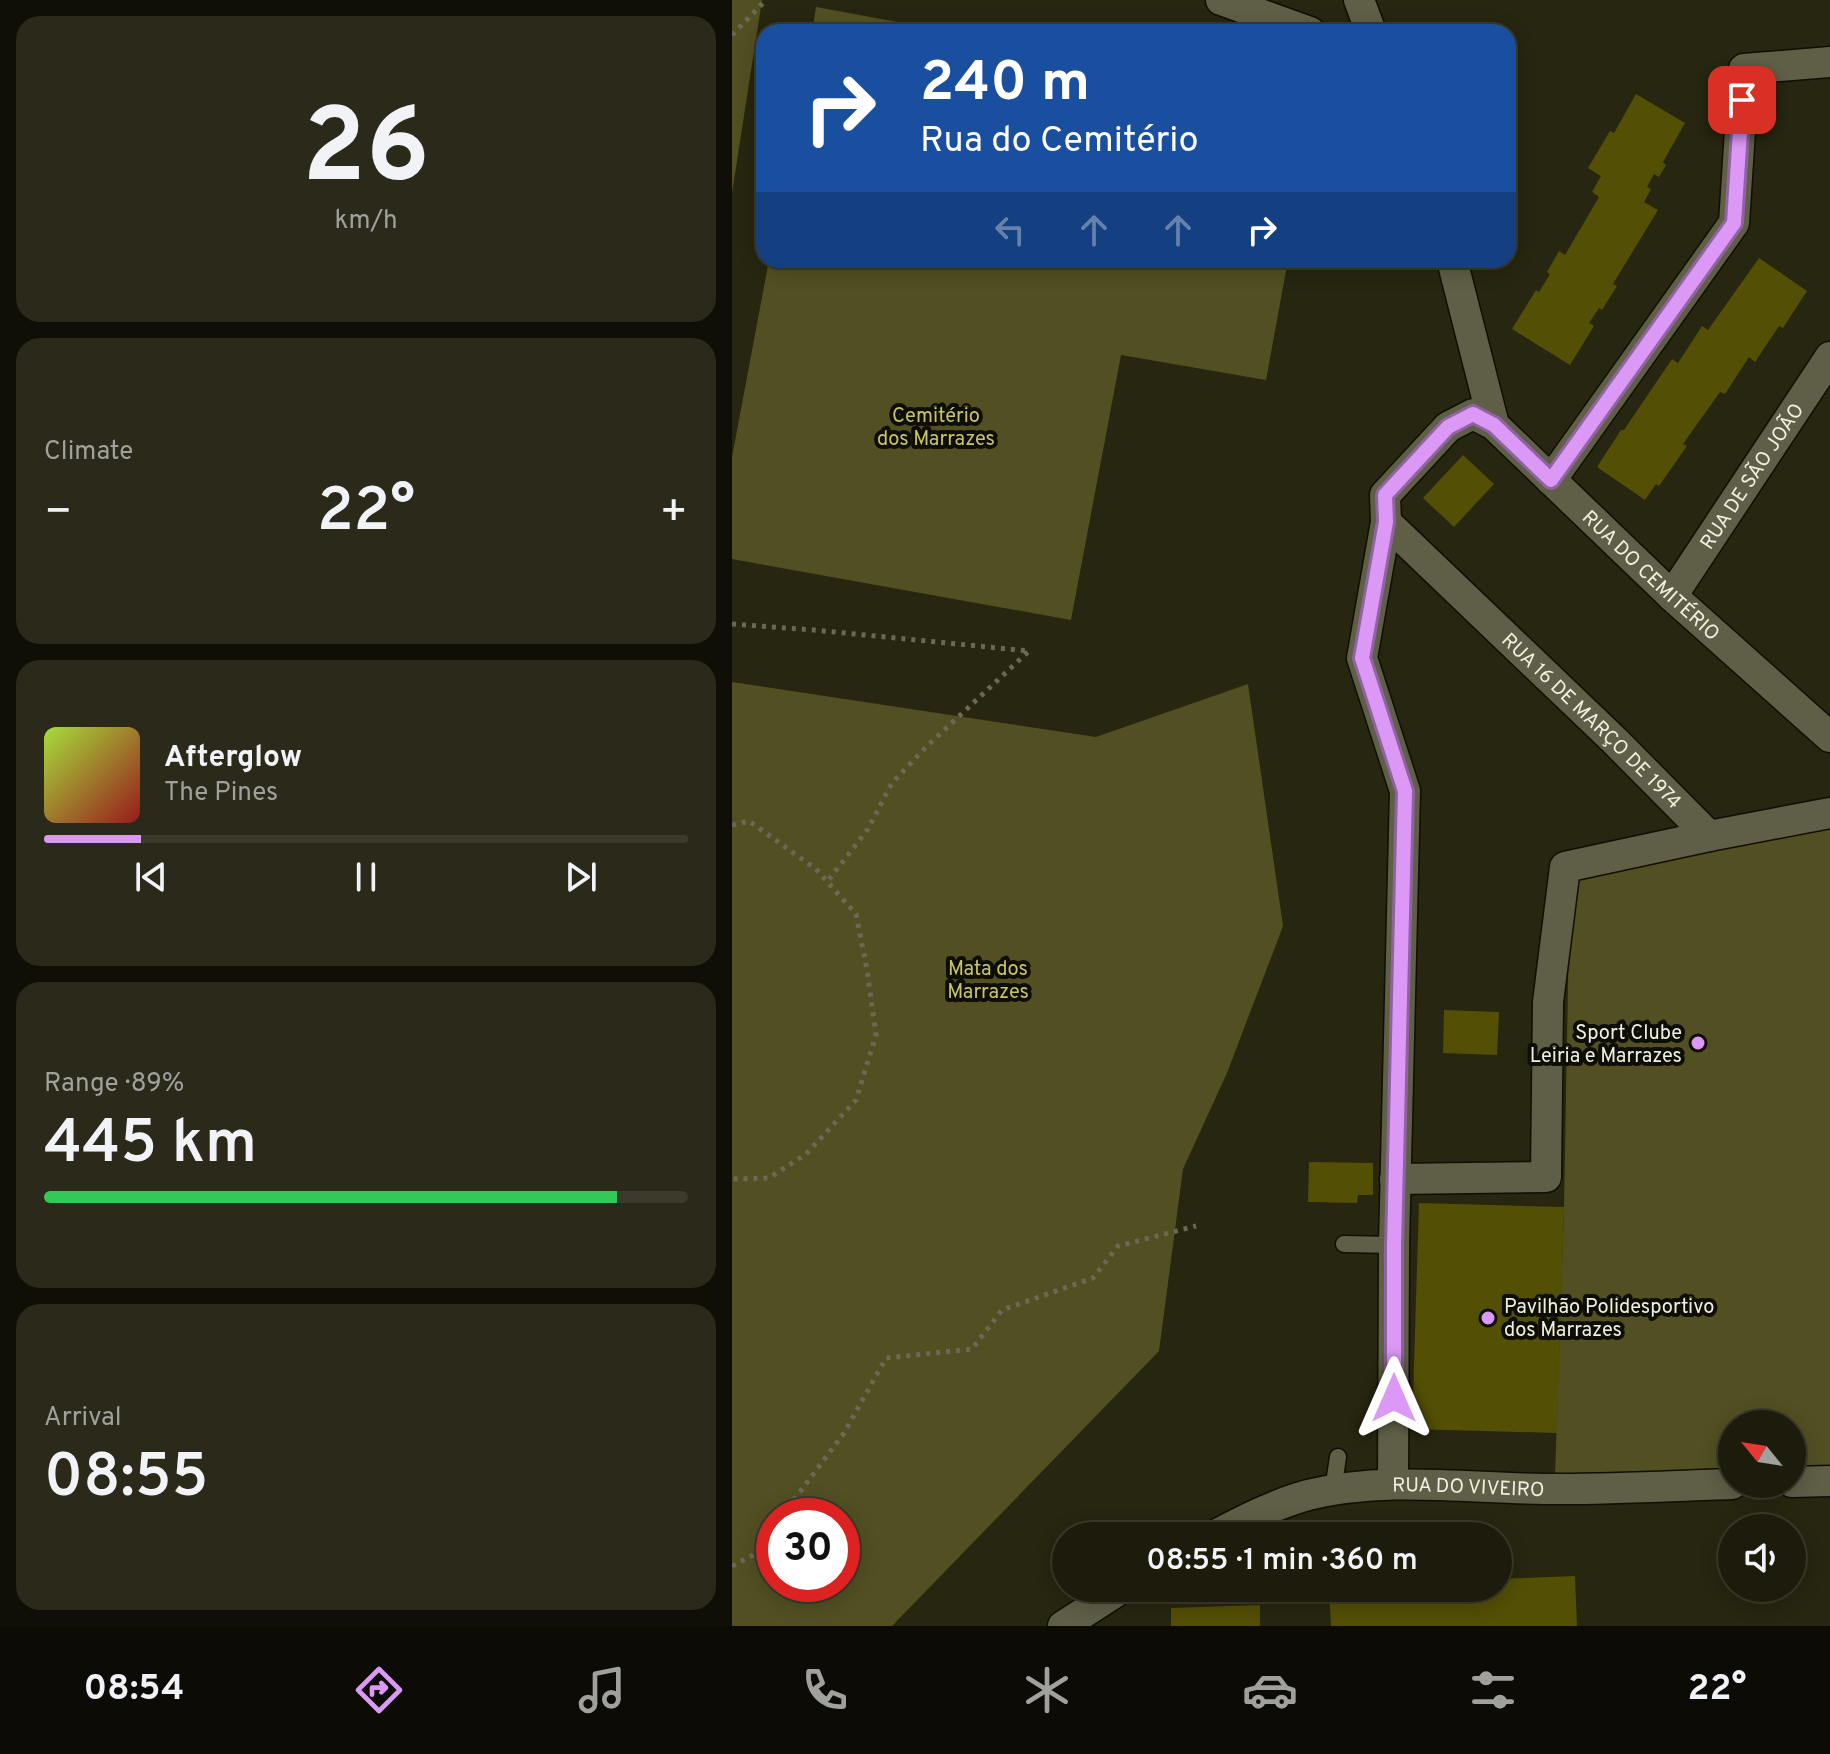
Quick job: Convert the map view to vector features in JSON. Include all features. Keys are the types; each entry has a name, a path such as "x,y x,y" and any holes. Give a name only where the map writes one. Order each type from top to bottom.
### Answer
{"street":[{"path":"1221,0 1288,24"},
{"path":"1359,0 1368,24"},
{"path":"1551,480 1734,223 1744,69 1830,62"},
{"path":"1393,1484 1395,1179 1405,791 1362,658 1386,522 1385,495 1448,427 1484,419 1454,268"},
{"name":"RUA DE SÃO JOÃO","path":"1672,596 1830,357"},
{"name":"RUA DO CEMITÉRIO","path":"1484,419 1672,596 1830,737"},
{"name":"RUA 16 DE MARÇO DE 1974","path":"1386,522 1615,741 1709,836"},
{"path":"1395,1179 1546,1177 1548,1002 1565,867 1830,813"},
{"path":"1806,1482 1830,1481"},
{"name":"RUA DO VIVEIRO","path":"1240,1522 1304,1496 1393,1484 1546,1489 1718,1484"},
{"path":"1063,1626 1100,1602"}],"lane":[{"path":"1344,1244 1394,1245"},
{"path":"1333,1490 1338,1457"}],"path":[{"path":"732,35 766,0"},
{"path":"732,624 1029,651 892,783 868,829 827,882"},
{"path":"732,825 749,821 816,869 856,914 876,1035 856,1100 806,1154 769,1178 732,1179"},
{"path":"795,1498 844,1433 886,1358 972,1349 1002,1310 1093,1278 1118,1246 1196,1226"},
{"path":"732,1566 756,1551"}],"green space":[{"path":"732,0 762,0 756,24 732,193"},
{"path":"816,7 908,24 813,24"},
{"name":"Cemitério dos Marrazes","path":"767,268 1287,268 1266,380 1121,355 1071,620 732,559 732,457"},
{"name":"Mata dos Marrazes","path":"732,682 1096,737 1248,684 1283,926 1227,1073 1183,1169 1159,1351 892,1626 732,1626"},
{"name":"Sport Clube Leiria e Marrazes","path":"1830,824 1830,1465 1806,1466 1806,1410 1718,1410 1718,1470 1555,1476 1570,878"}],"building":[{"path":"1636,94 1685,123 1663,162 1666,165 1659,177 1654,174 1647,187 1651,189 1644,202 1658,210 1613,284 1617,286 1602,310 1599,308 1589,323 1594,326 1570,365 1512,329 1536,290 1539,292 1550,274 1547,272 1559,251 1565,255 1599,197 1592,192 1601,176 1588,168 1610,131 1614,133"},
{"path":"1759,258 1807,291 1783,328 1779,326 1755,362 1749,357 1725,394 1720,392 1683,444 1687,446 1659,486 1656,484 1645,500 1597,467 1672,359 1678,363 1702,326 1708,330"},
{"path":"1463,455 1494,484 1454,527 1423,498"},
{"path":"1444,1010 1499,1012 1497,1055 1443,1053"},
{"path":"1309,1162 1373,1163 1373,1195 1358,1195 1357,1203 1308,1202"},
{"name":"Pavilhão Polidesportivo dos Marrazes","path":"1419,1203 1564,1207 1557,1433 1412,1429"},
{"path":"1575,1576 1577,1626 1331,1626 1330,1602 1512,1602 1512,1578"},
{"path":"1260,1605 1260,1626 1171,1626 1171,1608"}],"place":[{"name":"Sport Clube Leiria e Marrazes","path":"1698,1043"},
{"name":"Pavilhão Polidesportivo dos Marrazes","path":"1488,1318"}],"route":[{"path":"1394,1398 1394,1245 1405,791 1362,658 1386,522 1385,495 1448,427 1473,414 1494,425 1551,480 1734,223 1742,100"}]}
